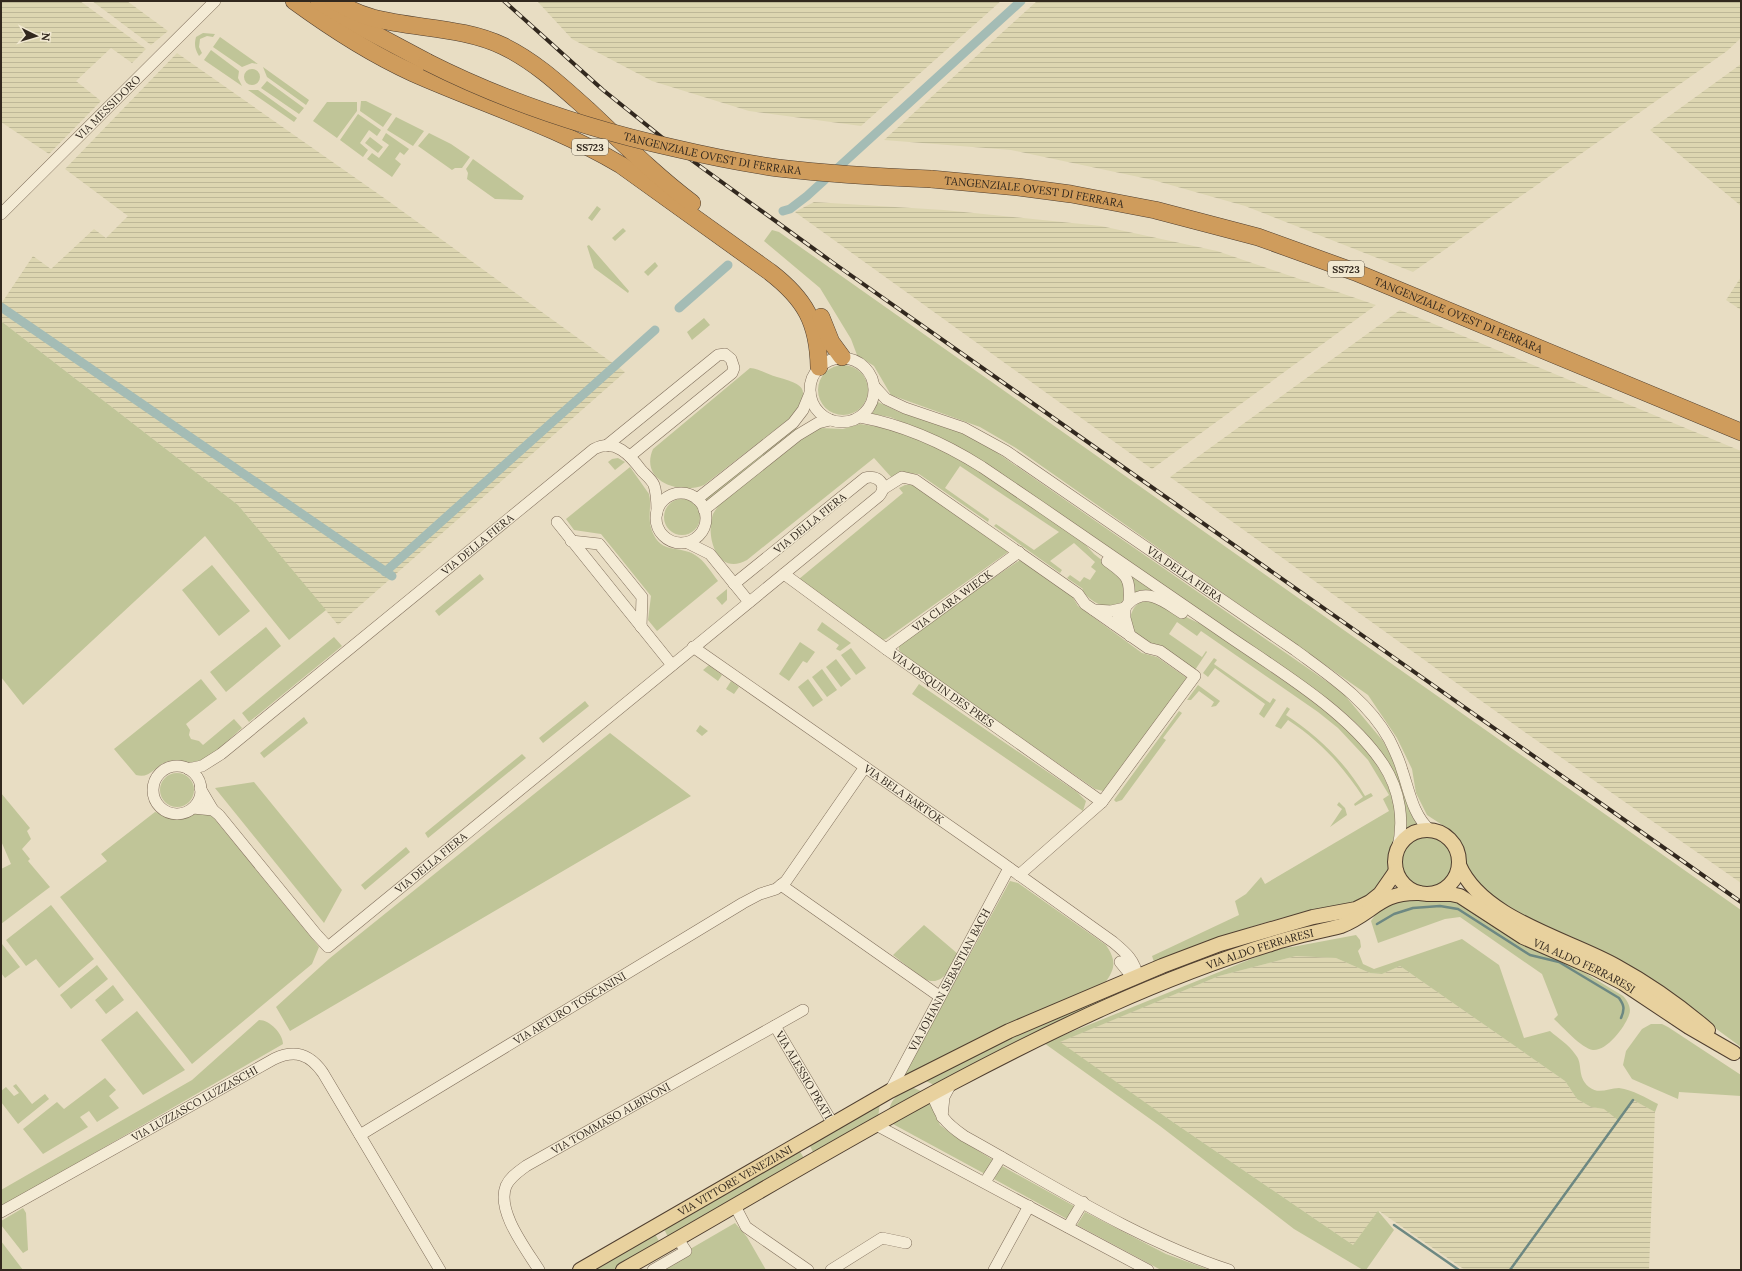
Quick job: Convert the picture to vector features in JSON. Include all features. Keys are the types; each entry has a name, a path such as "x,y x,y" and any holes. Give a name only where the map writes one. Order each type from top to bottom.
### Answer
{"highway":[{"name":"SS723","path":"294,1 357,42 406,69 553,129 621,165 789,287 802,304 816,334 819,367"},
{"name":"TANGENZIALE OVEST DI FERRARA","path":"319,1 365,29 427,62 480,86 599,129 653,143 726,159 778,168 864,176 931,179 1018,187 1071,194 1155,210 1258,237 1355,272 1741,432"},
{"name":"SS723","path":"334,1 351,10 374,18 428,27 485,40 503,46 532,63 570,94 677,192 777,263 796,279 811,298 831,342 842,357"}],"main road":[{"path":"1424,894 1408,888 1402,882 1395,866 1397,851 1400,844 1408,836 1422,830 1430,830"},
{"name":"VIA ALDO FERRARESI","path":"1430,830 1445,835 1452,841 1457,850 1459,865 1468,883 1477,893 1529,927 1592,953 1630,973 1696,1020 1738,1055"},
{"name":"VIA ALDO FERRARESI","path":"1424,894 1443,890 1449,886 1455,879 1459,865"},
{"name":"VIA ALDO FERRARESI","path":"911,1080 1009,1031 1162,966 1248,935 1313,917 1356,909 1380,894 1396,871"},
{"name":"VIA ALDO FERRARESI","path":"930,1094 1043,1035 1144,990 1269,944 1347,924 1379,902 1402,893 1451,894 1460,896 1523,937 1596,968 1623,983 1689,1027 1738,1055"},
{"path":"1137,977 1144,990"},
{"path":"911,1080 922,1086 930,1094"},
{"name":"VIA VITTORE VENEZIANI","path":"580,1270 911,1080"},
{"path":"881,1122 884,1104 890,1091"},
{"name":"VIA VITTORE VENEZIANI","path":"623,1270 930,1094"},
{"path":"802,1142 812,1162"},
{"path":"656,1226 666,1246"}],"street":[{"name":"VIA MESSIDORO","path":"1,214 215,1"},
{"name":"VIA DELLA FIERA","path":"188,769 202,766 220,754 591,451 598,447 606,446 718,355 725,354 732,359 734,368 732,373 630,456"},
{"path":"697,499 792,423 803,410 810,393 811,380 819,367 834,358 842,357"},
{"name":"VIA DELLA FIERA","path":"842,357 860,363 867,369 872,377 874,386 886,399 905,408 964,428 1006,451 1295,650 1335,680 1363,704 1383,730 1398,758 1416,812 1423,823 1430,830"},
{"path":"704,510 798,435 818,422 830,420 840,422 850,421 860,417 871,404 874,395 874,386"},
{"path":"810,393 816,409 830,420"},
{"path":"860,417 882,421 905,428 962,455 988,471 1322,702 1341,718 1370,747 1388,772 1397,795 1401,826 1400,840 1397,851"},
{"path":"606,446 623,450 630,456 653,484 656,498 658,527 664,535 675,542 688,543 710,554 749,602"},
{"name":"VIA DELLA FIERA","path":"734,584 865,478 871,476 877,478 881,481 883,489"},
{"name":"VIA DELLA FIERA","path":"220,754 210,766 200,787 198,800 193,808 182,814 169,813 158,805 153,793 155,780 164,770 177,766 188,769 197,777 200,787 213,810 328,947 879,496 883,489 902,478 915,480 1078,594 1086,604 1130,636 1148,648 1160,651 1195,676 1102,802"},
{"path":"653,484 693,496 697,499 704,510 706,521 704,527 698,538 688,543"},
{"path":"657,513 658,508 666,498 680,493"},
{"path":"557,522 672,665"},
{"path":"704,527 710,554"},
{"path":"1085,537 1098,554 1128,578 1130,586 1125,618 1130,636"},
{"path":"571,541 599,544 642,597 641,627"},
{"name":"VIA CLARA WIECK","path":"886,649 1019,552"},
{"name":"VIA JOSQUIN DES PRÉS","path":"784,574 886,649 1102,802"},
{"path":"1094,610 1111,611 1127,606 1140,597 1153,596 1186,615 1206,621"},
{"path":"1114,624 1127,606"},
{"name":"VIA BELA BARTOK","path":"693,647 1019,874 1113,942 1125,959 1129,974 1137,977"},
{"name":"VIA ARTURO TOSCANINI","path":"360,1135 743,903 781,885 794,871 865,767"},
{"path":"1019,874 1102,802"},
{"name":"VIA DELLA FIERA","path":"193,808 213,810"},
{"name":"VIA JOHANN SEBASTIAN BACH","path":"890,1091 939,996 1009,868"},
{"path":"781,885 939,996"},
{"path":"1108,989 1125,959"},
{"name":"VIA BELA BARTOK","path":"1125,959 1142,964 1162,966"},
{"name":"VIA TOMMASO ALBINONI","path":"539,1270 512,1224 505,1208 504,1192 506,1185 515,1174 526,1166 803,1010"},
{"name":"VIA ALESSIO PRATI","path":"775,1026 833,1124"},
{"name":"VIA LUZZASCO LUZZASCHI","path":"1,1212 267,1062 290,1053 304,1056 317,1064 440,1270"},
{"path":"942,1118 944,1097 951,1084"},
{"path":"930,1094 942,1118 947,1124 964,1136 1137,1233 1196,1259 1229,1270"},
{"path":"881,1122 893,1133 1148,1270"},
{"path":"985,1182 1001,1156"},
{"path":"1068,1227 1083,1202"},
{"path":"735,1206 746,1227 808,1270"},
{"path":"994,1270 1029,1206"},
{"path":"831,1270 882,1238 906,1243"},
{"path":"653,1270 686,1251 678,1239"}],"shaded area":[{"path":"1,1 80,1 146,49 132,63 111,48 76,81 101,101 49,154 1,122"},
{"path":"92,1 127,1 168,31 151,45"},
{"path":"537,1 1001,1 861,126 749,111 652,81 572,39"},
{"path":"1037,1 1741,1 1741,38 1727,51 1413,272 1245,206 1153,180 1011,150 884,140"},
{"path":"177,53 387,200 625,372 338,625 238,505 1,321 1,304 33,256 51,269 94,229 106,238 128,216 65,169"},
{"path":"1741,64 1741,206 1650,130"},
{"path":"814,202 944,210 1101,226 1217,251 1376,305 1152,469 795,212"},
{"path":"1741,277 1741,310 1726,300"},
{"path":"1400,310 1741,451 1741,883 1526,733 1170,477"},
{"path":"1296,956 1336,958 1370,973 1382,974 1400,966 1565,1081 1577,1099 1591,1107 1604,1109 1633,1100 1655,1112 1649,1270 1465,1270 1379,1211 1353,1245 1059,1042 1219,976"}],"green space":[{"path":"203,33 215,34 213,37 207,36 200,39 199,47 202,53 199,56 195,47 195,40 196,37"},
{"path":"220,37 258,64 252,63 242,67 213,47"},
{"path":"211,50 239,71 238,78 242,86 204,60"},
{"path":"263,67 309,100 306,105 267,77"},
{"path":"252,69 258,71 260,77 258,83 252,85 246,83 244,77 246,71"},
{"path":"267,81 304,108 299,114 261,88"},
{"path":"248,90 258,90 297,118 294,122"},
{"path":"361,101 366,101 392,114 383,127 360,111"},
{"path":"327,102 357,102 357,111 337,138 313,121"},
{"path":"358,114 381,130 377,136 369,130 360,143 368,150 363,157 340,140"},
{"path":"396,117 424,131 413,146 387,130"},
{"path":"386,133 409,149 404,155 400,152 395,159 401,164 392,177 367,159 372,153 379,158 389,145 382,140"},
{"path":"429,133 451,144 470,157 462,168 455,168 452,170 418,146"},
{"path":"370,137 383,147 378,153 365,143"},
{"path":"473,159 524,196 522,200 495,199 467,179 468,173 466,169"},
{"path":"597,206 601,209 592,221 588,218"},
{"path":"623,228 626,231 615,241 612,238"},
{"path":"772,230 779,232 1741,910 1741,1047 1640,973 1572,937 1520,916 1498,902 1471,878 1461,845 1453,832 1427,815 1416,793 1412,769 1397,738 1368,695 1016,448 980,427 891,395 874,366 857,355 851,339 820,288 764,241"},
{"path":"589,245 629,291 628,293 594,268 587,246"},
{"path":"655,262 658,266 648,276 644,272"},
{"path":"704,318 710,325 692,340 687,332"},
{"path":"1,321 238,505 326,610 289,640 205,536 23,705 1,677"},
{"path":"843,365 852,367 863,376 868,390 866,399 857,410 843,415 834,413 823,404 818,390 820,381 829,370"},
{"path":"750,368 757,369 787,380 802,389 802,400 793,416 704,485 694,488 684,488 664,483 652,470 650,460 653,449"},
{"path":"878,402 899,412 954,429 986,445 1342,692 1383,741 1396,766 1418,824 1405,829 1403,803 1398,789 1392,775 1368,736 1350,717 1316,690 1113,552 1097,539 978,460 909,425 890,417 872,414"},
{"path":"860,424 890,430 919,440 949,454 1005,488 1083,542 1094,554 1122,576 1126,597 1116,606 1110,607 1097,604 1086,595 1082,590 1083,589 1067,578 1070,575 1080,582 1084,577 1090,580 1096,571 1091,567 1095,562 1074,543 1050,561 1062,570 1060,573 994,526 996,524 1034,550 1059,532 960,466 945,488 989,519 988,522 919,474 902,473 892,478 874,458 747,560 737,564 728,563 721,559 712,543 711,533 713,514 720,503 801,437 820,428 843,429"},
{"path":"795,426 797,429 707,501 704,498"},
{"path":"618,458 625,462 615,470 608,462 612,459"},
{"path":"630,467 649,494 651,526 656,539 666,547 683,550 699,557 718,581 657,631 648,620 651,596 601,534 574,530 566,519"},
{"path":"905,485 915,485 1008,552 883,640 799,579 903,493 899,488"},
{"path":"686,499 695,504 699,510 699,524 695,530 686,535 678,535 669,530 665,524 664,513 669,504 675,500"},
{"path":"1020,560 1072,596 1078,606 1142,653 1157,657 1187,678 1103,791 1095,789 907,659 899,650 899,645 903,640"},
{"path":"212,565 250,611 219,636 182,590"},
{"path":"480,574 484,579 439,616 435,611"},
{"path":"1130,575 1155,592 1132,600"},
{"path":"727,589 727,600 722,605 716,598"},
{"path":"1158,600 1203,625 1323,708 1352,735 1377,765 1386,782 1392,799 1396,819 1396,840 1391,855 1387,880 1383,886 1359,901 1331,909 1289,916 1260,924 1154,962 1152,956 1239,915 1235,901 1246,894 1261,877 1265,884 1389,811 1383,799 1389,795 1368,760 1338,728 1318,712 1201,631 1197,636 1177,622 1169,634 1202,657 1206,651 1207,652 1195,670 1166,649 1147,642 1139,637 1133,630 1130,621 1134,608 1139,603"},
{"path":"822,622 851,643 840,651 836,649 839,645 817,630"},
{"path":"266,627 281,646 226,692 210,672"},
{"path":"334,637 342,646 249,722 242,713"},
{"path":"800,642 815,652 807,663 803,661 789,681 779,674"},
{"path":"851,648 866,668 856,675 841,655"},
{"path":"1214,658 1217,660 1214,664 1267,701 1270,703 1273,698 1276,700 1264,718 1259,714 1265,704 1215,668 1208,677 1203,673"},
{"path":"836,659 851,679 841,687 826,667"},
{"path":"709,665 722,675 718,681 703,670"},
{"path":"822,669 837,690 827,697 812,677"},
{"path":"201,679 217,699 186,724 190,730 189,735 191,739 199,741 203,745 234,719 242,728 206,758 193,762 170,761 162,764 148,774 141,776 136,775 114,749"},
{"path":"808,679 823,700 813,707 798,687"},
{"path":"731,681 739,687 734,694 726,689"},
{"path":"919,684 1077,792 1086,801 1083,811 912,694"},
{"path":"1198,685 1220,701 1216,706 1211,707 1214,702 1199,691 1191,700 1187,700"},
{"path":"585,701 589,706 543,743 539,738"},
{"path":"1287,707 1290,709 1286,715 1320,741 1340,761 1365,796 1371,793 1373,796 1355,806 1354,804 1363,797 1347,774 1330,754 1310,736 1288,720 1281,729 1275,726"},
{"path":"1179,711 1182,713 1163,738 1166,740 1122,800 1116,802 1114,800"},
{"path":"304,717 308,723 264,758 260,753"},
{"path":"700,725 708,731 702,736 696,731"},
{"path":"610,733 691,796 290,1031 276,1007 330,958"},
{"path":"522,754 526,758 428,838 425,833"},
{"path":"174,773 180,773 184,774 191,780 194,790 193,797 187,804 180,807 174,807 170,806 163,800 160,793 160,787 161,783 167,776"},
{"path":"254,782 342,890 324,923 215,788"},
{"path":"1,793 30,828 27,831 31,839 22,849 30,859 28,861 50,887 1,924 1,869 11,864 1,841"},
{"path":"1339,802 1345,808 1347,815 1330,827 1342,809 1337,805"},
{"path":"155,812 176,819 200,813 208,814 213,817 319,947 312,964 192,1064 60,897 107,861 101,854"},
{"path":"1427,836 1437,838 1445,844 1451,852 1453,862 1451,872 1445,880 1437,886 1427,888 1417,886 1409,880 1403,872 1401,862 1403,852 1409,844 1417,838"},
{"path":"406,847 410,852 365,890 361,885"},
{"path":"1010,881 1018,883 1106,945 1112,955 1113,960 1113,968 1109,978 1105,983 907,1076 905,1073"},
{"path":"1409,898 1433,901 1449,898 1564,960 1625,998 1629,1004 1630,1012 1624,1026 1620,1032 1604,1047 1593,1050 1583,1045 1572,1037 1554,1019 1558,1015 1542,974 1460,917 1445,919 1378,943 1371,921 1387,904 1396,900"},
{"path":"51,905 94,959 59,988 36,959 26,966 6,940"},
{"path":"924,925 958,954 949,971 941,979 935,981 929,981 922,978 893,955"},
{"path":"1356,935 1360,940 1361,947 1358,951 1363,964 1374,969 1462,939 1499,965 1524,1038 1550,1031 1567,1045 1578,1058 1581,1074 1585,1083 1589,1087 1596,1091 1619,1088 1634,1092 1658,1104 1655,1112 1633,1100 1618,1120 1604,1109 1591,1107 1577,1099 1565,1081 1400,966 1382,974 1370,973 1336,958 1296,956 1219,976 1060,1042 1170,1120 1353,1245 1378,1211 1394,1230 1366,1270 1363,1270 1294,1229 1160,1126 1044,1043 1276,949"},
{"path":"1,944 20,967 5,978 1,973"},
{"path":"97,965 108,979 71,1009 60,995"},
{"path":"113,985 124,1000 106,1014 95,1000"},
{"path":"1124,985 1126,995 934,1085 922,1079 948,1065"},
{"path":"137,1011 185,1070 143,1095 101,1040"},
{"path":"259,1020 267,1022 275,1028 281,1036 283,1044 1,1207 1,1190 192,1080"},
{"path":"1651,1024 1662,1024 1668,1027 1741,1075 1741,1096 1679,1092 1678,1099 1632,1079 1623,1065 1626,1051 1642,1029"},
{"path":"105,1078 116,1090 109,1096 119,1108 97,1122 89,1111 80,1117 88,1127 43,1154 23,1129 57,1102 64,1109"},
{"path":"16,1084 32,1104 45,1094 49,1099 18,1124 1,1102 1,1091 6,1087 14,1096 19,1093 13,1086"},
{"path":"909,1088 914,1088 923,1092 889,1110 896,1097"},
{"path":"930,1100 940,1125 993,1160 985,1174 891,1123"},
{"path":"880,1102 878,1118 814,1154 808,1142"},
{"path":"798,1148 805,1160 669,1239 662,1225"},
{"path":"1002,1166 1074,1206 1067,1219 994,1179"},
{"path":"23,1208 26,1213 28,1250 23,1253 1,1225 1,1221"},
{"path":"1085,1212 1166,1254 1210,1270 1161,1270 1077,1225"},
{"path":"735,1223 747,1237 766,1270 654,1270"},
{"path":"654,1232 660,1243 614,1270 587,1270"},
{"path":"1,1241 23,1270 3,1270 1,1267"}],"waterway":[{"path":"783,211 790,209 807,196 1021,1"},
{"path":"679,308 728,265"},
{"path":"1,307 392,576"},
{"path":"385,572 655,330"},
{"path":"1377,924 1394,914 1413,908 1440,906 1458,909 1530,955 1559,962 1619,998 1623,1007 1621,1018"},
{"path":"1510,1270 1633,1100"},
{"path":"1394,1225 1459,1270"}],"railway":[{"path":"504,1 603,90 679,151 832,262 1741,902"}]}
